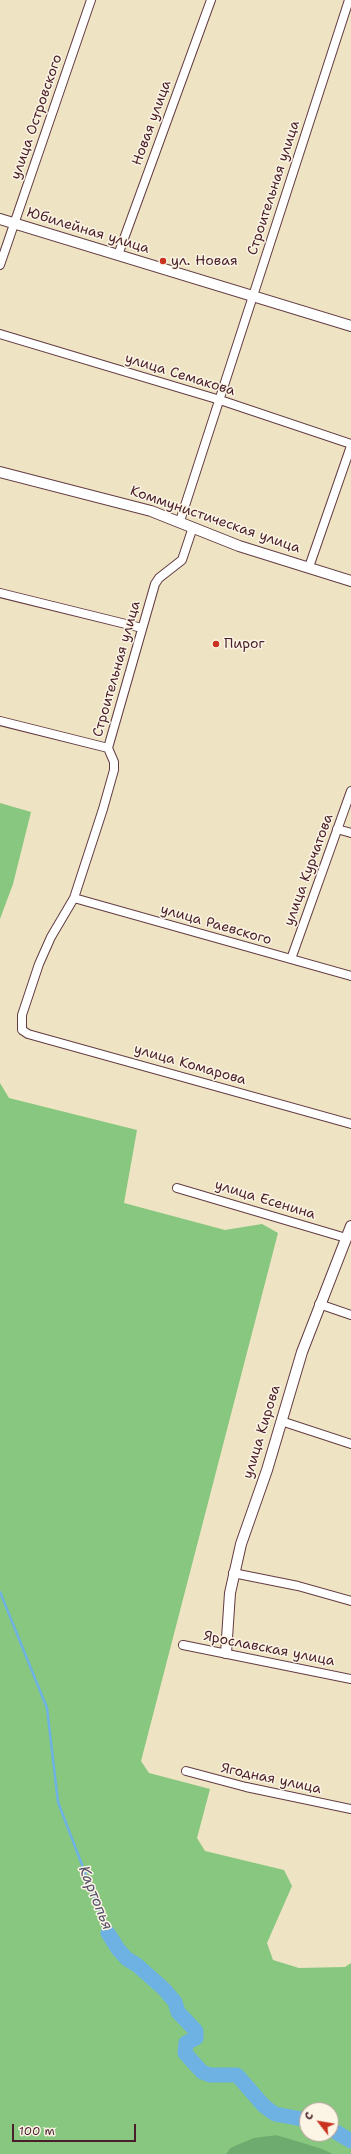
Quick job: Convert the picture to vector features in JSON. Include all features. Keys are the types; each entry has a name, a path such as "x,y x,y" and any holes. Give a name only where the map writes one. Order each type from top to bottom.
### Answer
{"street":[{"name":"улица Островского","path":"0,265 91,0"},
{"name":"Новая улица","path":"118,255 211,0"},
{"name":"Строительная улица","path":"180,521 220,400 252,295 349,0"},
{"name":"Юбилейная улица","path":"0,219 351,326"},
{"name":"улица Семакова","path":"0,334 220,400 351,445"},
{"path":"309,567 351,445"},
{"name":"Коммунистическая улица","path":"0,472 126,503 180,521 239,546 351,581"},
{"name":"Строительная улица","path":"22,1030 22,1015 39,964 51,937 74,898 114,770 114,762 108,748 157,581 182,560 192,527"},
{"path":"0,593 142,628"},
{"path":"0,721 108,748"},
{"name":"улица Курчатова","path":"290,959 351,791"},
{"path":"337,829 351,833"},
{"name":"улица Раевского","path":"74,898 351,976"},
{"name":"улица Комарова","path":"22,1030 28,1034 351,1124"},
{"name":"улица Есенина","path":"177,1188 346,1238"},
{"name":"улица Кирова","path":"226,1653 227,1620 233,1573 241,1544 267,1470 295,1373 319,1304 351,1226"},
{"path":"319,1304 351,1315"},
{"path":"281,1420 351,1444"},
{"path":"233,1573 298,1586 351,1601"},
{"name":"Ярославская улица","path":"183,1645 351,1679"},
{"name":"Ягодная улица","path":"186,1771 246,1788 351,1809"}],"green space":[{"path":"0,803 31,812 13,884 0,919"},
{"path":"0,1083 9,1098 137,1130 124,1203 225,1230 262,1224 278,1233 141,1761 149,1773 210,1789 197,1838 205,1851 284,1870 292,1886 267,1943 273,1960 299,1968 345,1967 351,1963 351,2154 333,2154 277,2135 230,2148 226,2154 0,2154"},
{"path":"277,2135 322,2149 333,2154 226,2154 230,2148 254,2138"}],"waterway":[{"name":"Картопья","path":"0,1592 47,1708 58,1802 108,1933"},
{"name":"Картопья","path":"108,1933 118,1949 127,1959 137,1965 164,1989 175,2002 178,2012 196,2031 196,2038 186,2043 185,2053 202,2072 210,2075 237,2075 264,2106 275,2114 299,2118"},
{"name":"Картопья","path":"339,2134 351,2141"}],"place":[{"name":"ул. Новая","path":"163,261"},
{"name":"Пирог","path":"216,644"}]}
